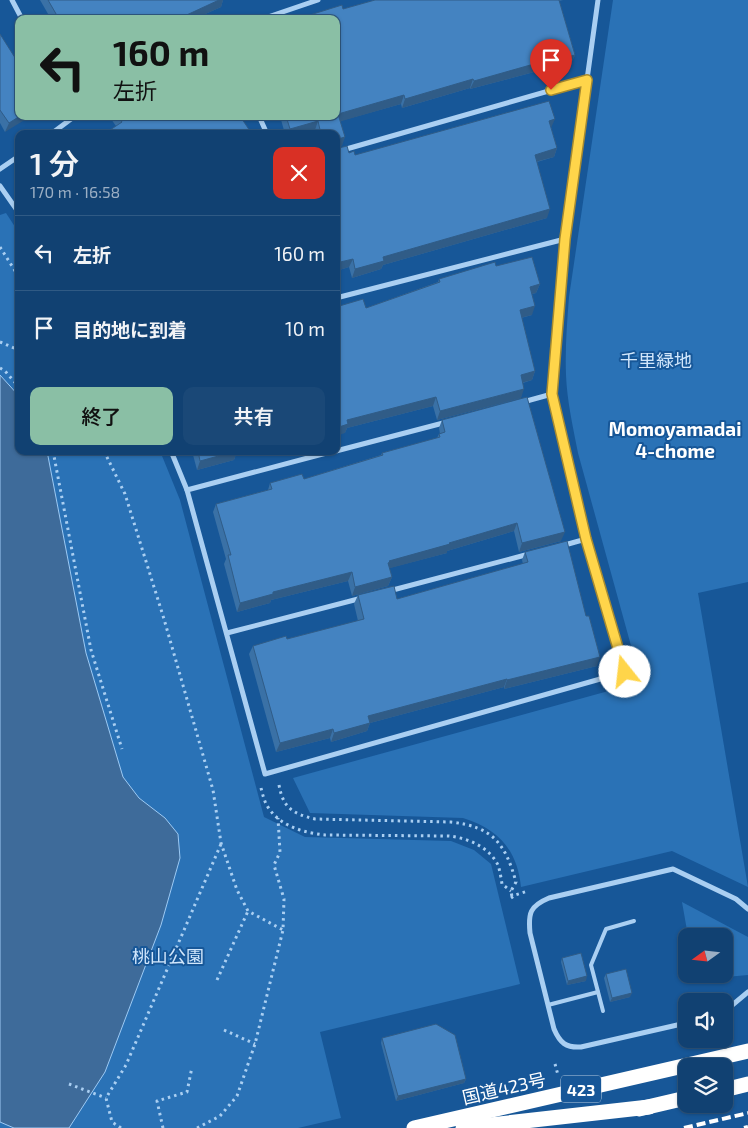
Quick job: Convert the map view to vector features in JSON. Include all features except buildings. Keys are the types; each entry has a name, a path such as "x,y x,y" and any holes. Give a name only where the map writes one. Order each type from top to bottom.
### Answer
{"highway":[{"name":"国道423号","path":"414,1128 748,1051"},
{"path":"733,1088 748,1084"},
{"name":"423","path":"560,1128 678,1100"},
{"path":"463,1128 649,1107"}],"street":[{"path":"12,0 20,15"},
{"path":"274,15 318,0"},
{"path":"173,455 187,490 265,774 625,672 586,539 552,394 565,239 598,0"},
{"path":"340,151 587,80"},
{"path":"56,130 69,120"},
{"path":"0,170 15,159"},
{"path":"0,186 15,207"},
{"path":"340,297 565,239"},
{"path":"514,404 552,394"},
{"path":"340,450 449,421"},
{"path":"187,490 320,455"},
{"path":"558,547 586,539"},
{"path":"378,594 539,552"},
{"path":"227,633 369,596"},
{"path":"678,1025 591,1046 575,1048 566,1046 557,1037 530,932 528,919 536,904 673,869 736,899 748,909"},
{"path":"733,1004 748,992"}],"lane":[{"path":"603,1011 591,965 606,929 634,921"},
{"path":"548,1006 598,992"}],"path":[{"path":"0,247 15,271"},
{"path":"0,342 15,348"},
{"path":"0,368 15,383"},
{"path":"54,455 91,650 122,750"},
{"path":"106,455 125,494 164,619 213,790 221,844 237,890 248,911 283,930"},
{"path":"265,774 268,782"},
{"path":"511,891 502,884 498,865 494,860 478,844 465,838 308,833 278,818 270,810 260,786 268,782 279,782 281,797 287,806 293,811 315,819 451,822 469,825 482,830 495,838 510,862 516,882 511,891 512,897"},
{"path":"197,1128 220,1116 237,1096 255,1044 283,930 284,899 274,865 280,852 278,818"},
{"path":"120,1128 112,1122 106,1098 126,1065 221,844"},
{"path":"217,980 248,911"},
{"path":"224,1030 255,1044"},
{"path":"555,1064 558,1076"},
{"path":"163,1128 157,1101 186,1092 192,1067"},
{"path":"69,1084 106,1098"}],"green space":[{"name":"千里緑地","path":"613,0 748,0 748,582 698,593 748,887 672,851 521,887 519,874 510,851 504,842 486,828 463,818 310,813 293,778 641,682 578,453 566,375 569,297"},
{"name":"桃山公園","path":"6,213 15,227 15,455 162,455 180,500 264,817 305,837 451,841 474,850 491,864 520,984 320,1032 341,1118 298,1128 0,1128 0,215"},
{"path":"682,902 731,928 687,928"},
{"path":"733,929 748,937 748,975 733,976"}],"shaded area":[{"path":"0,375 15,392 15,455 48,455 86,653 123,777 139,798 165,818 178,834 180,858 161,925 105,1072 69,1128 14,1128 0,1122"}],"railway":[{"path":"684,1128 748,1113"},
{"path":"744,1128 748,1127"}],"district":[{"name":"Momoyamadai 4-chome","path":"675,439"}],"route":[{"path":"551,90 587,80 565,239 552,394 586,539 625,672"}]}
